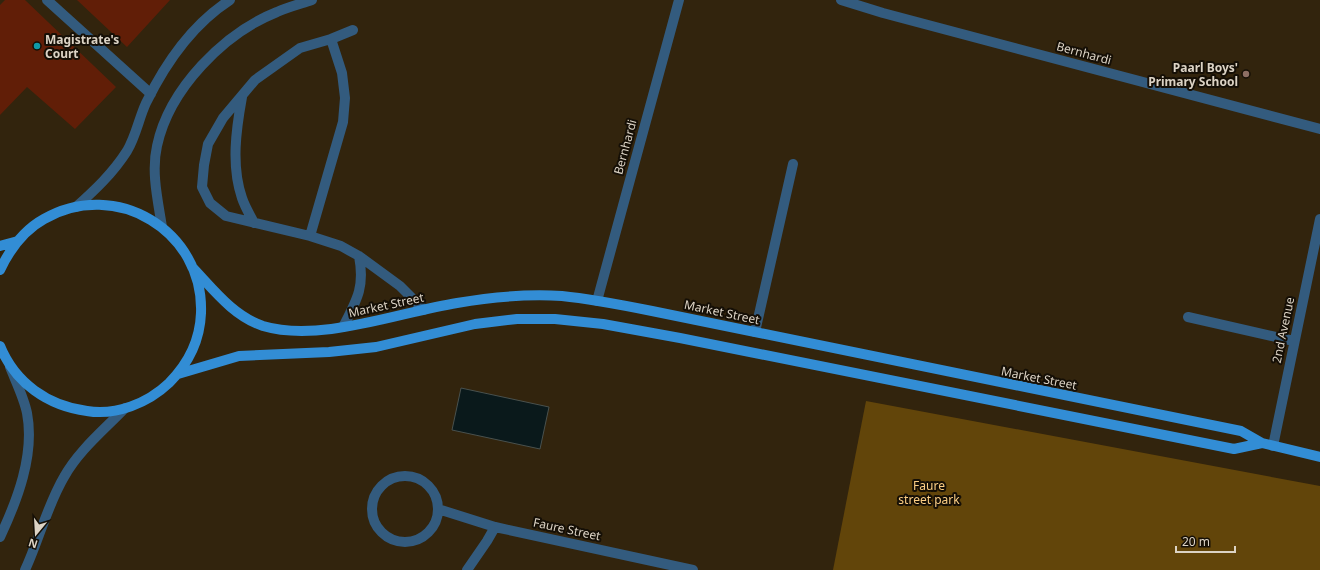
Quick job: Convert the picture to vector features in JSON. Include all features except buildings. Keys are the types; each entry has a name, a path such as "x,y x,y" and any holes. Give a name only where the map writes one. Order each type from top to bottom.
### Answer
{"main road":[{"path":"0,270 7,255 18,241 44,219 59,211 76,207 94,204 112,206 130,210 147,217 162,227 184,252 192,266 198,285 201,304 200,322 196,341 188,359 178,374 162,389 145,401 125,408 92,412 59,405 31,388 9,364 0,346"},
{"path":"0,246 18,241"},
{"name":"Market Street","path":"192,266 234,310 248,320 263,326 299,331 343,327 457,303 516,296 561,296 598,301 755,332 1241,431 1262,443 1320,457"},
{"name":"Market Street","path":"178,374 239,356 329,352 376,347 475,324 517,319 554,319 603,324 672,337 1234,449 1262,443"}],"street":[{"path":"47,0 151,94"},
{"path":"76,207 104,182 119,164 133,138 151,94 163,71 188,38 230,0"},
{"path":"162,227 155,171 156,146 171,110 186,85 204,62 225,43 248,27 276,12 312,0"},
{"name":"Bernhardi","path":"598,301 679,0"},
{"name":"Bernhardi","path":"841,0 883,13 1320,129"},
{"path":"353,30 300,48 255,80 223,118 208,144 202,187 210,203 226,216 310,236 341,246 359,256 400,286 424,310"},
{"path":"310,236 343,122 345,98 342,73 330,39"},
{"path":"242,96 237,127 236,165 242,197 254,223"},
{"path":"755,332 793,164"},
{"name":"2nd Avenue","path":"1273,446 1320,219"},
{"path":"343,327 355,304 361,286 363,273 359,256"},
{"path":"1188,317 1294,341"},
{"path":"0,538 21,484 26,462 29,427 22,396 9,364"},
{"path":"25,570 52,501 64,476 78,456 125,408"},
{"path":"405,476 418,478 428,486 436,496 438,509 436,522 429,532 418,540 405,542 392,540 382,532 374,522 372,509 374,496 381,486 392,479 405,476"},
{"name":"Faure Street","path":"438,509 495,527 693,570"},
{"path":"467,570 495,527"}],"green space":[{"name":"Faure street park","path":"866,401 1320,486 1320,570 833,570"}],"shaded area":[{"path":"461,388 549,407 540,449 452,430"}],"place":[{"name":"Magistrate's Court","path":"37,46"},
{"name":"Paarl Boys' Primary School","path":"1246,74"}]}
